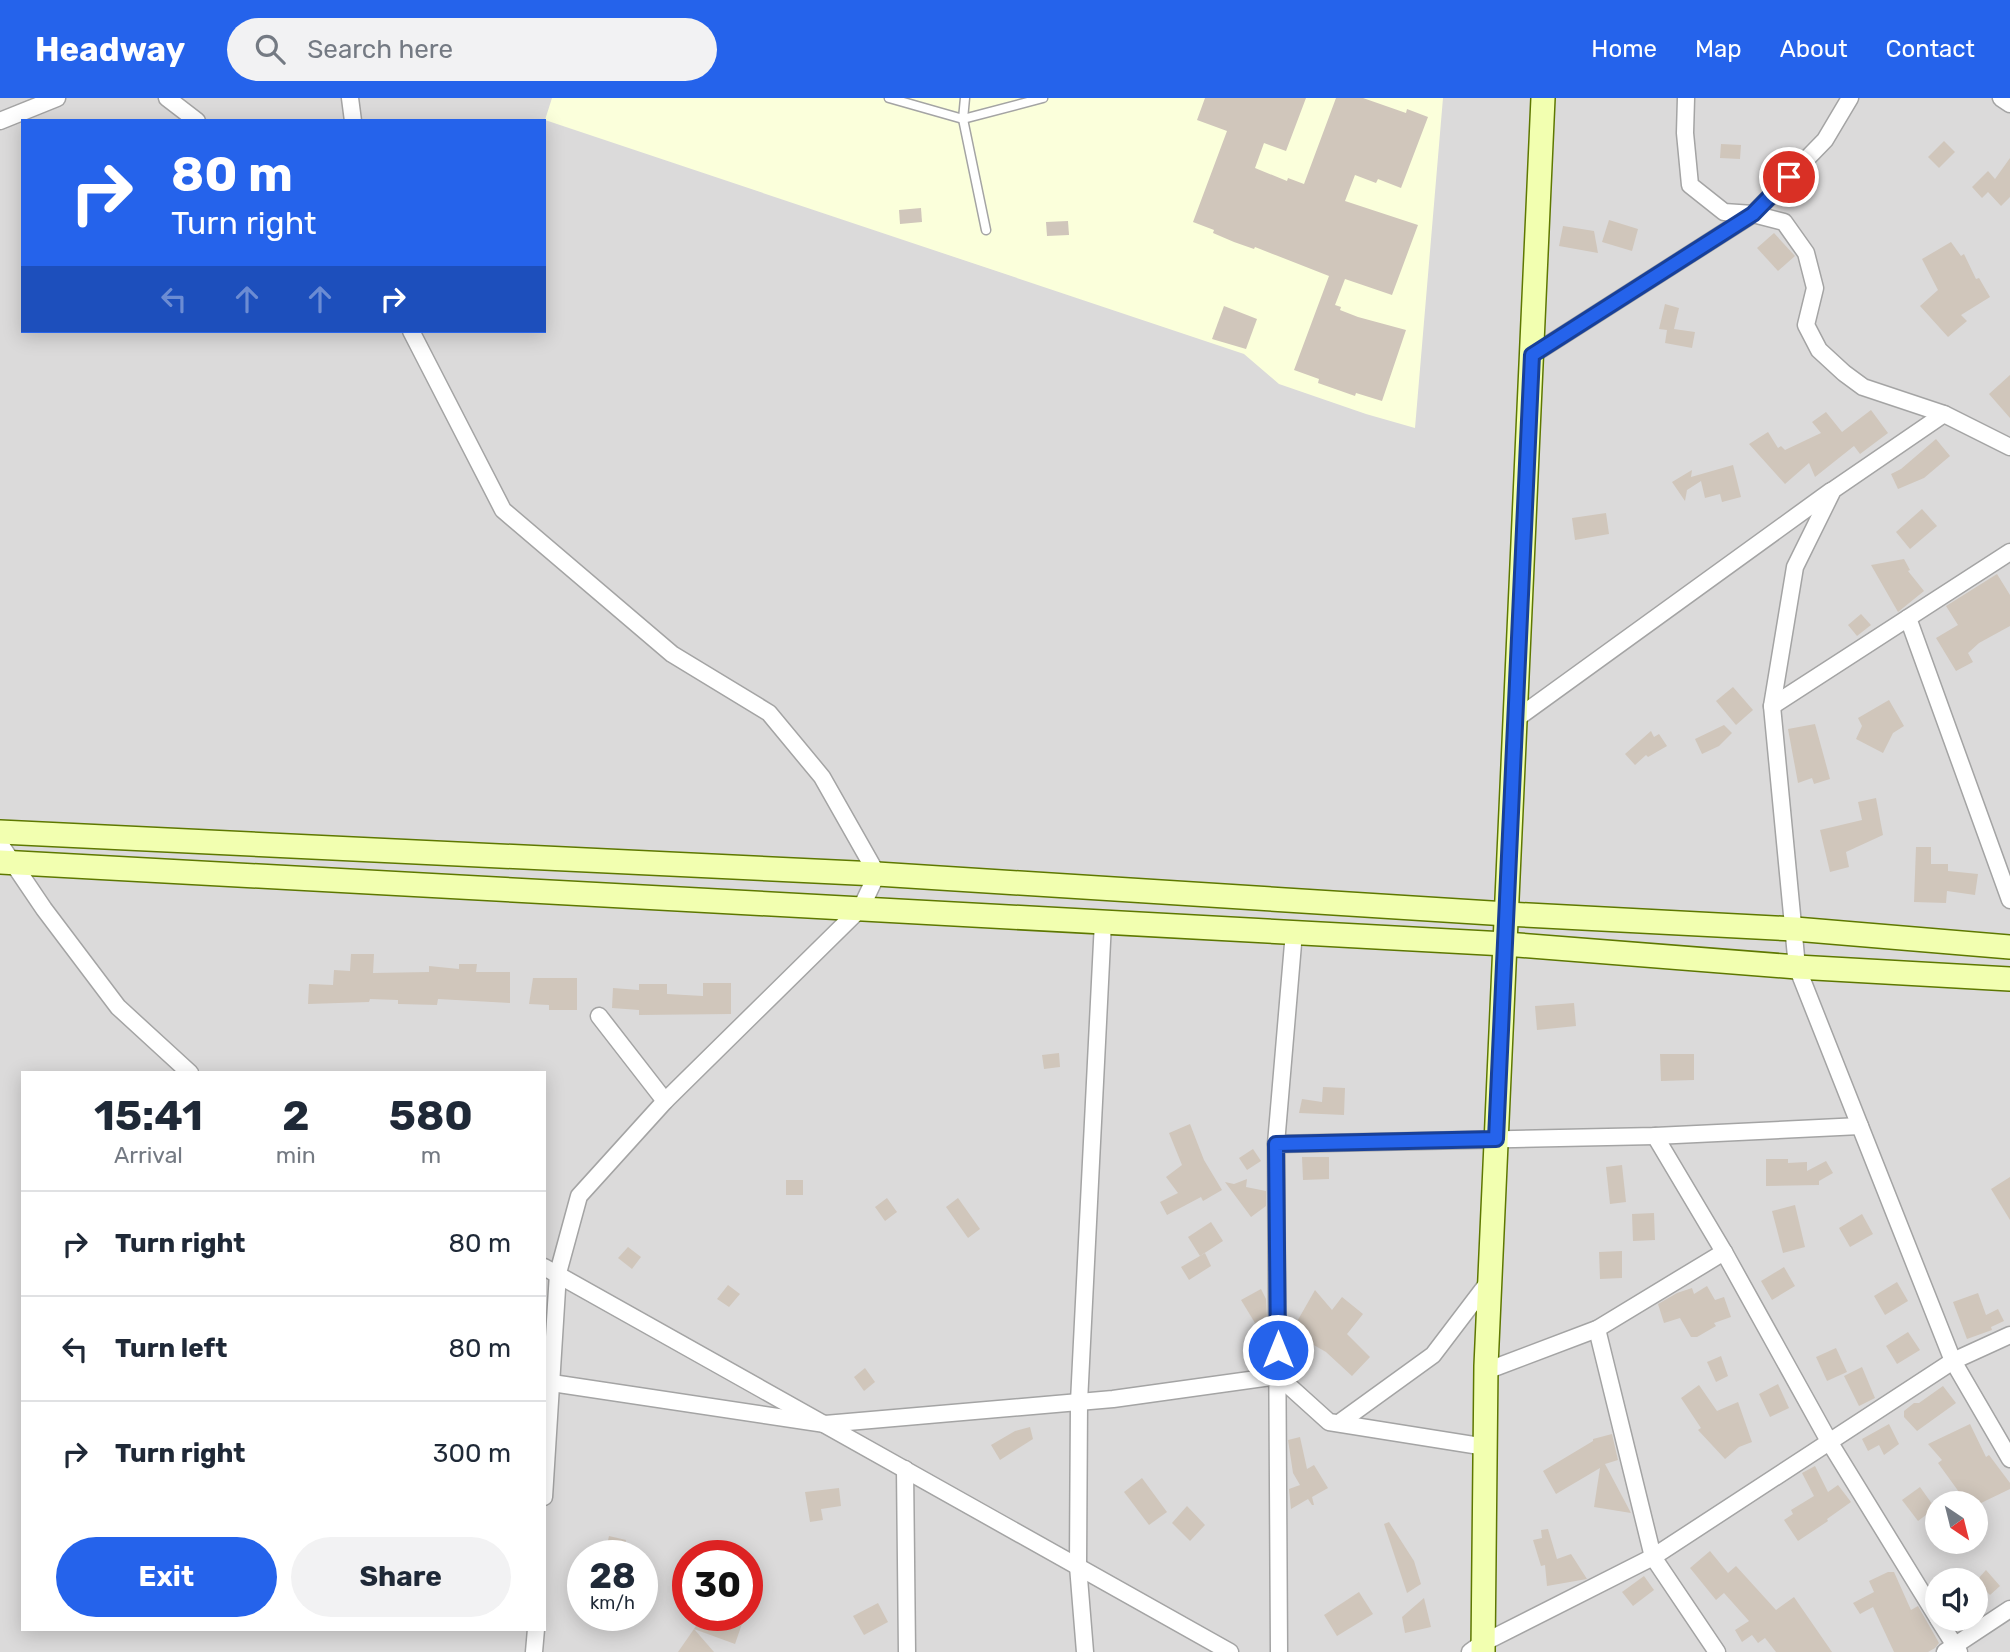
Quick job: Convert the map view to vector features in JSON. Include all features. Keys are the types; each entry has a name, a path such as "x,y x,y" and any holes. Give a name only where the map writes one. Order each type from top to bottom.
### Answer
{"street":[{"path":"0,121 57,98"},
{"path":"167,98 194,119"},
{"path":"350,98 353,119"},
{"path":"1478,1649 1485,1576 1486,1371 1543,98"},
{"path":"1686,98 1685,133 1690,185 1724,212 1753,214 1784,222 1806,253 1815,288 1806,325 1819,350 1863,387 1944,414 2010,447"},
{"path":"1532,355 1753,214 1825,140 1850,98"},
{"path":"2001,98 2010,104"},
{"path":"412,333 503,510 672,654 769,713 822,777 877,874"},
{"path":"1516,719 1833,489 1944,414"},
{"path":"1833,489 1795,568 1772,706 1797,967 1952,1361 2010,1459"},
{"path":"1772,706 2010,552"},
{"path":"1908,618 2010,900"},
{"path":"0,832 877,874 1507,914 1795,929 2010,947"},
{"path":"423,884 425,853"},
{"path":"4,857 423,884 1505,944 1797,967 2010,979"},
{"path":"4,857 118,1007 188,1071"},
{"path":"546,1439 551,1270 579,1196 665,1101 861,908 877,874"},
{"path":"1085,1652 1078,1566 1079,1402 1103,922"},
{"path":"1279,1652 1276,1144 1294,933"},
{"path":"599,1016 665,1101"},
{"path":"1276,1144 1655,1136 1860,1126"},
{"path":"1655,1136 1724,1252 1829,1443 1925,1597"},
{"path":"1486,1371 1597,1329 1724,1252"},
{"path":"551,1270 1227,1651"},
{"path":"1339,1423 1433,1356 1490,1280"},
{"path":"1597,1329 1653,1557 1717,1652"},
{"path":"1478,1649 1653,1557 1952,1361 2010,1335"},
{"path":"548,1381 825,1424 1079,1402 1278,1376 1329,1422 1486,1447"},
{"path":"905,1469 906,1652"},
{"path":"1944,1631 1953,1650 2010,1609"},
{"path":"534,1652 536,1631"}],"lane":[{"path":"889,98 963,119 1043,98"},
{"path":"965,98 963,119 986,230"}],"shaded area":[{"path":"0,98 2010,98 2010,1652 0,1652"},
{"path":"552,98 1443,98 1415,428 1279,384 1244,354 545,119"}],"building":[{"path":"1205,98 1306,98 1286,151 1264,143 1255,168 1287,181 1288,178 1304,184 1336,98 1363,98 1406,113 1407,109 1428,117 1401,188 1378,179 1376,183 1355,175 1345,201 1418,225 1392,295 1345,279 1335,305 1341,307 1340,310 1358,317 1406,330 1382,401 1356,393 1355,396 1318,383 1319,379 1294,370 1329,276 1255,247 1254,249 1234,242 1193,222 1227,131 1197,120"},
{"path":"1944,141 1955,152 1939,168 1928,157"},
{"path":"1721,144 1741,145 1740,159 1720,158"},
{"path":"2010,158 2010,197 2001,206 1988,192 1982,198 1972,187 1988,171 1995,179"},
{"path":"921,208 922,222 900,224 899,210"},
{"path":"1609,220 1638,229 1632,251 1602,242"},
{"path":"1068,221 1069,235 1047,236 1046,222"},
{"path":"1563,226 1594,231 1598,253 1559,246"},
{"path":"1774,233 1795,256 1778,271 1757,248"},
{"path":"1951,242 1961,256 1964,254 1976,279 1979,278 1990,297 1961,315 1967,321 1948,337 1920,306 1938,290 1922,259"},
{"path":"1665,304 1679,308 1674,329 1695,332 1692,348 1665,343 1667,330 1659,329"},
{"path":"1224,306 1257,319 1246,349 1212,339"},
{"path":"2010,375 2010,418 1989,394"},
{"path":"1871,410 1888,433 1860,454 1854,446 1815,477 1809,463 1785,484 1749,444 1768,432 1778,448 1781,446 1785,450 1821,433 1812,422 1826,412 1842,432"},
{"path":"1936,439 1950,456 1924,478 1898,489 1891,474 1901,469"},
{"path":"1733,465 1741,497 1722,502 1720,494 1705,498 1701,481 1687,490 1685,501 1672,482 1692,470 1691,477"},
{"path":"1922,509 1937,526 1910,549 1896,532"},
{"path":"1606,513 1609,534 1575,540 1572,518"},
{"path":"1904,559 1910,570 1908,571 1924,591 1898,612 1871,565"},
{"path":"1997,574 2010,595 2010,626 1979,643 1968,653 1973,662 1956,671 1936,638 1958,625 1946,606"},
{"path":"1861,614 1871,625 1857,636 1848,625"},
{"path":"1733,687 1753,710 1736,725 1716,701"},
{"path":"1889,700 1904,726 1893,733 1883,753 1856,739 1862,726 1858,718"},
{"path":"1815,724 1830,779 1814,784 1812,778 1798,783 1788,729"},
{"path":"1724,725 1732,733 1719,746 1702,754 1695,739"},
{"path":"1651,731 1654,737 1659,734 1667,746 1648,757 1646,755 1635,765 1625,754"},
{"path":"1876,798 1883,835 1846,852 1849,867 1830,872 1820,830 1862,820 1858,802"},
{"path":"1916,847 1931,847 1931,864 1948,864 1948,871 1978,874 1975,895 1947,891 1946,903 1914,902"},
{"path":"351,954 374,954 373,973 429,972 429,966 459,969 459,964 477,964 476,972 510,972 510,1003 438,999 437,1005 398,1004 398,1000 370,999 369,1002 308,1004 309,984 333,985 334,970 350,971"},
{"path":"533,978 577,978 577,1010 549,1010 549,1005 529,1004"},
{"path":"703,983 731,983 731,1014 639,1015 639,1010 612,1008 613,988 639,990 639,984 667,984 667,994 703,996"},
{"path":"1574,1003 1576,1026 1537,1030 1535,1006"},
{"path":"1059,1053 1060,1067 1044,1069 1042,1055"},
{"path":"1660,1054 1694,1054 1694,1080 1661,1081"},
{"path":"1323,1087 1345,1088 1344,1115 1299,1113 1302,1099 1322,1102"},
{"path":"1190,1124 1204,1160 1222,1190 1203,1201 1201,1197 1167,1215 1160,1202 1178,1193 1166,1177 1182,1165 1169,1133"},
{"path":"1253,1149 1261,1161 1247,1170 1239,1158"},
{"path":"1302,1157 1329,1157 1329,1179 1303,1180"},
{"path":"1766,1159 1788,1159 1788,1163 1807,1162 1807,1171 1826,1161 1833,1173 1819,1181 1819,1185 1766,1186"},
{"path":"1622,1165 1626,1202 1610,1204 1606,1167"},
{"path":"2010,1177 2010,1220 1991,1189"},
{"path":"1247,1179 1246,1187 1266,1191 1266,1206 1251,1217 1225,1182 1234,1184"},
{"path":"786,1180 803,1180 803,1195 786,1195"},
{"path":"887,1198 897,1212 885,1221 875,1207"},
{"path":"958,1198 980,1229 968,1238 946,1207"},
{"path":"1795,1205 1805,1247 1783,1253 1772,1211"},
{"path":"1654,1213 1655,1240 1633,1241 1632,1214"},
{"path":"1862,1214 1873,1234 1850,1247 1839,1228"},
{"path":"1211,1222 1223,1241 1200,1256 1188,1237"},
{"path":"628,1247 641,1257 632,1269 618,1258"},
{"path":"1622,1251 1622,1278 1600,1279 1599,1252"},
{"path":"1205,1253 1211,1266 1189,1280 1181,1267"},
{"path":"1784,1267 1795,1286 1772,1300 1761,1281"},
{"path":"1897,1282 1908,1301 1885,1315 1874,1296"},
{"path":"728,1285 740,1294 729,1307 717,1299"},
{"path":"1707,1286 1715,1300 1724,1297 1731,1317 1714,1323 1716,1326 1697,1337 1691,1337 1680,1318 1664,1323 1658,1304 1677,1293 1692,1288 1694,1294"},
{"path":"1261,1289 1266,1299 1267,1316 1255,1323 1241,1300"},
{"path":"1315,1290 1332,1310 1342,1297 1363,1314 1347,1334 1370,1357 1352,1376 1326,1352 1291,1332"},
{"path":"1978,1293 1986,1315 1998,1309 2004,1321 1991,1327 1992,1330 1967,1339 1953,1302"},
{"path":"1908,1332 1920,1350 1897,1364 1886,1346"},
{"path":"1836,1348 1847,1372 1827,1381 1816,1357"},
{"path":"1721,1356 1728,1376 1716,1382 1707,1362"},
{"path":"1862,1367 1875,1398 1859,1406 1844,1376"},
{"path":"865,1368 875,1382 864,1391 854,1377"},
{"path":"1778,1384 1789,1408 1770,1417 1759,1394"},
{"path":"1699,1385 1717,1411 1738,1402 1752,1442 1739,1447 1725,1459 1698,1430 1701,1428 1681,1398"},
{"path":"1943,1386 1956,1403 1917,1431 1904,1417 1904,1411"},
{"path":"1889,1424 1899,1444 1884,1455 1879,1445 1868,1451 1862,1439"},
{"path":"1970,1424 1986,1457 1989,1455 2010,1483 2010,1489 1988,1500 1988,1491 1958,1491 1938,1463 1942,1460 1928,1444"},
{"path":"1030,1427 1033,1439 1000,1460 991,1445 1015,1431"},
{"path":"1612,1434 1618,1460 1605,1464 1631,1513 1594,1507 1600,1468 1556,1494 1543,1471 1593,1439"},
{"path":"1300,1437 1307,1469 1314,1465 1328,1488 1312,1497 1314,1505 1308,1499 1291,1509 1289,1489 1300,1485 1293,1473 1288,1440"},
{"path":"1815,1466 1828,1492 1838,1485 1851,1502 1798,1541 1784,1520 1793,1514 1791,1510 1814,1496 1802,1473"},
{"path":"1142,1478 1167,1512 1149,1525 1124,1492"},
{"path":"1920,1487 1925,1494 1925,1516 1918,1521 1902,1500"},
{"path":"839,1488 841,1506 821,1509 823,1520 810,1522 805,1492"},
{"path":"1187,1506 1205,1525 1190,1541 1172,1523"},
{"path":"1389,1522 1414,1561 1421,1584 1407,1593 1384,1524"},
{"path":"1548,1529 1557,1559 1571,1554 1587,1579 1547,1586 1545,1565 1541,1566 1533,1540 1542,1538 1541,1530"},
{"path":"609,1536 626,1540 608,1540"},
{"path":"1710,1551 1728,1573 1736,1566 1776,1610 1794,1597 1832,1652 1776,1652 1765,1638 1758,1643 1752,1635 1742,1642 1735,1630 1749,1621 1724,1593 1716,1600 1690,1568"},
{"path":"1894,1572 1911,1610 1918,1606 1925,1618 1925,1631 1932,1631 1939,1643 1935,1648 1928,1652 1894,1652 1873,1607 1860,1614 1853,1603 1874,1592 1869,1581"},
{"path":"1988,1572 2000,1586 1990,1595 1988,1593"},
{"path":"1644,1576 1654,1590 1633,1606 1622,1592"},
{"path":"1359,1592 1373,1614 1337,1636 1324,1615"},
{"path":"1424,1598 1431,1627 1405,1633 1402,1617"},
{"path":"878,1603 888,1622 864,1635 853,1616"},
{"path":"693,1631 696,1631 714,1652 678,1652"},
{"path":"699,1631 739,1631 735,1644"}],"route":[{"path":"1278,1350 1276,1144 1496,1139 1532,355 1753,214 1789,177"}]}
